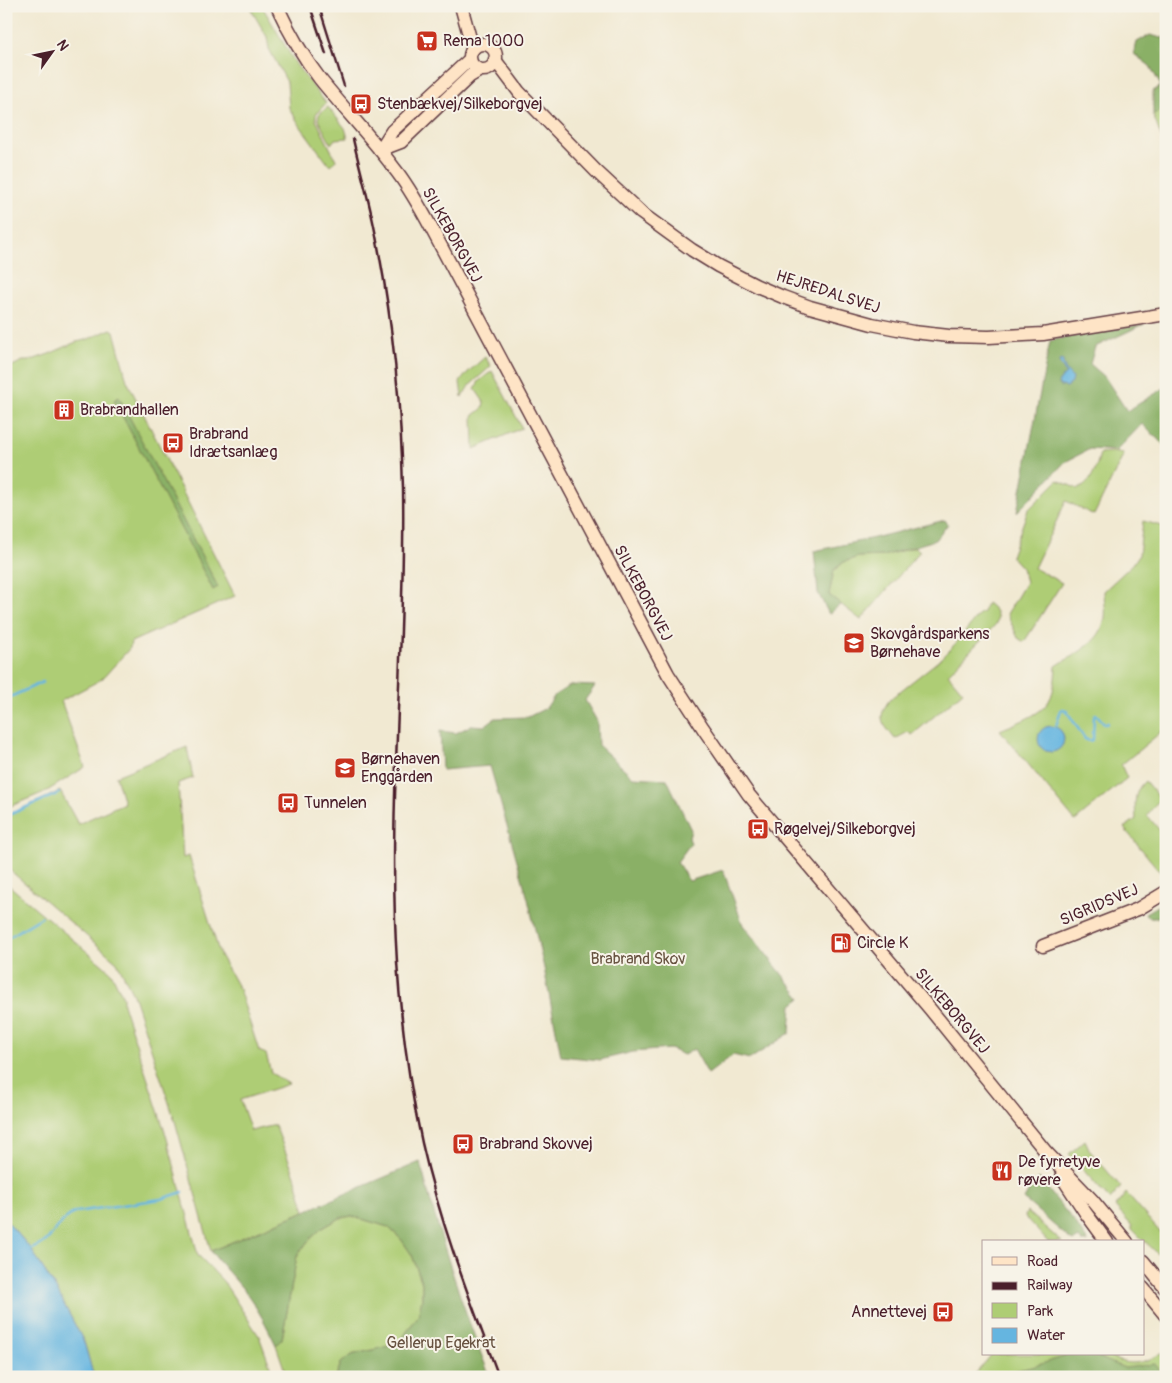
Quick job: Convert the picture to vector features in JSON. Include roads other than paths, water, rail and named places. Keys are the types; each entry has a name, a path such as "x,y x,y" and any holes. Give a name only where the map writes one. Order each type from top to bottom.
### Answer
{"main road":[{"name":"SILKEBORGVEJ","path":"277,6 292,37 314,71 380,150 411,192 672,681 745,790 930,1009 1046,1152 1093,1201 1125,1240"},
{"path":"462,10 475,51 472,65 487,66"},
{"path":"487,45 493,50 495,53 487,66 470,76 401,142 380,150 392,131 475,51 487,45"},
{"name":"HEJREDALSVEJ","path":"487,66 519,92 596,171 624,198 660,228 718,266 757,286 810,307 872,324 913,332 949,336 988,337 1043,334 1166,314"},
{"name":"SIGRIDSVEJ","path":"1043,946 1138,909 1166,892"},
{"name":"SILKEBORGVEJ","path":"1046,1152 1106,1240"},
{"path":"1144,1262 1166,1289"},
{"path":"1144,1289 1166,1316"}],"water":[{"path":"1060,360 1063,361 1066,371 1073,378 1072,383 1067,387 1060,386 1058,383 1066,374 1059,362"},
{"path":"1051,726 1061,729 1064,739 1061,749 1051,752 1041,749 1038,739 1041,729"},
{"path":"6,1220 31,1249 56,1289 84,1342 94,1377 6,1377"}],"waterway":[{"path":"6,699 43,682"},
{"path":"1056,726 1061,710 1066,710 1085,739 1090,741 1093,739 1094,716 1096,714 1105,724 1108,723"},
{"path":"6,816 59,793"},
{"path":"6,939 42,917"},
{"path":"31,1249 44,1242 63,1221 76,1212 161,1199 183,1192"}],"railway":[{"path":"310,6 326,54"},
{"path":"319,6 344,86"},
{"path":"353,139 373,219 381,263 395,359 400,424 403,547 394,844 397,962 403,1030 409,1076 429,1173 456,1261 499,1377"}],"place":[{"name":"Rema 1000","path":"427,41"},
{"name":"Stenbækvej/Silkeborgvej","path":"361,104"},
{"name":"Brabrandhallen","path":"64,410"},
{"name":"Brabrand Idrætsanlæg","path":"173,443"},
{"name":"Skovgårdsparkens Børnehave","path":"854,643"},
{"name":"Børnehaven Enggården","path":"345,768"},
{"name":"Tunnelen","path":"288,803"},
{"name":"Røgelvej/Silkeborgvej","path":"758,829"},
{"name":"Circle K","path":"841,943"},
{"name":"Brabrand Skovvej","path":"463,1144"},
{"name":"De fyrretyve røvere","path":"1002,1171"},
{"name":"Annettevej","path":"943,1312"}],"park label":[{"name":"Brabrand Skov","path":"638,959"},
{"name":"Gellerup Egekrat","path":"441,1343"}]}
